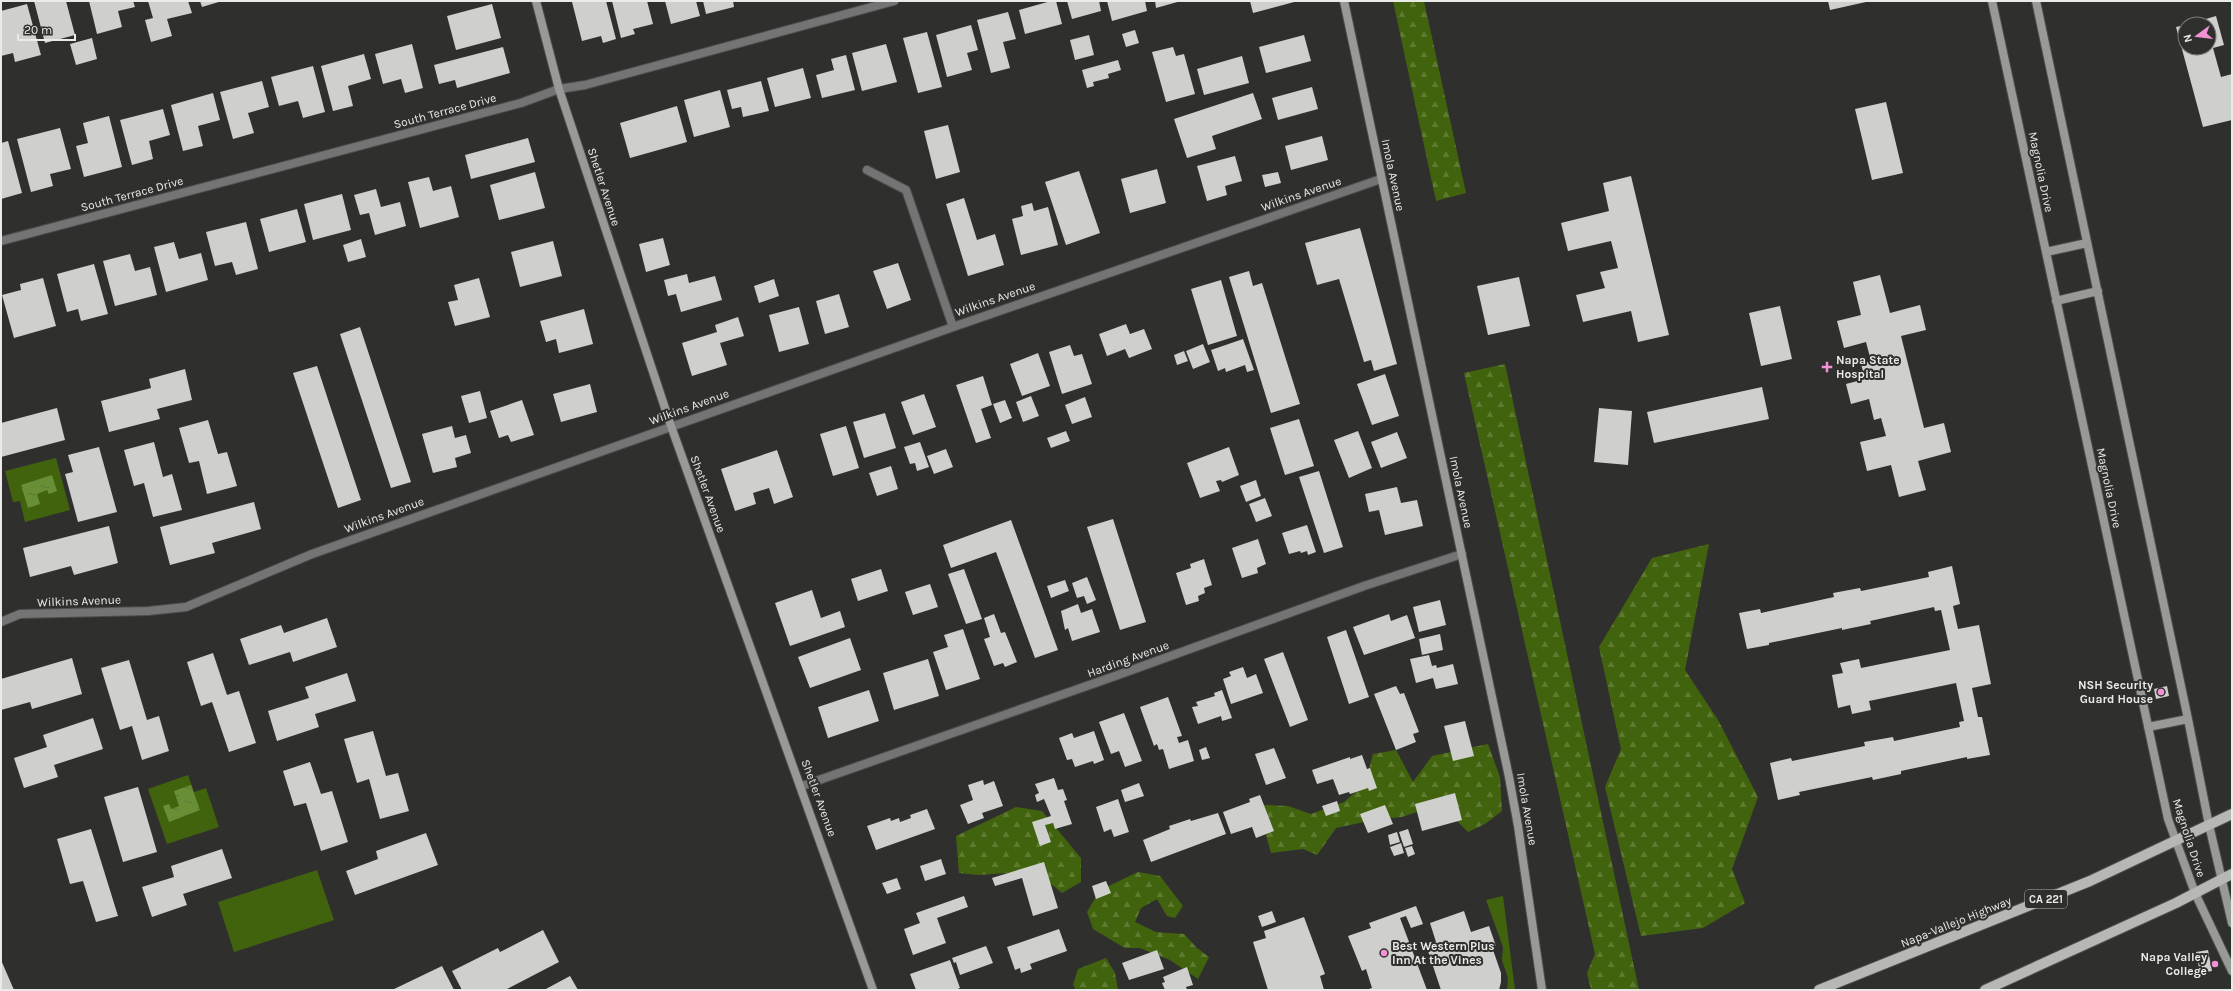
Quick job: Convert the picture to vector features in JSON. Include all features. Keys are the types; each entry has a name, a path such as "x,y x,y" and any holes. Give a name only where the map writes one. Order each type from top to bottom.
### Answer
{"main road":[{"name":"Napa-Vallejo Highway","path":"1819,990 2090,881 2232,814"},
{"path":"1985,990 2195,893 2232,874"}],"street":[{"name":"Shetler Avenue","path":"536,1 559,89 671,426 802,786 873,990"},
{"name":"South Terrace Drive","path":"1,241 522,103 559,89 585,85 894,1"},
{"name":"Imola Avenue","path":"1344,1 1514,801 1542,987"},
{"name":"Magnolia Drive","path":"1992,1 2168,819 2195,893 2232,971"},
{"name":"Magnolia Drive","path":"2036,1 2188,719 2209,825 2223,879 2232,923"},
{"path":"867,170 906,190 953,326"},
{"name":"Wilkins Avenue","path":"1,622 20,614 134,611 186,607 312,554 953,326 1381,179"},
{"path":"2046,252 2087,243"},
{"path":"2056,300 2098,292"},
{"name":"Harding Avenue","path":"802,786 1111,678 1350,591 1462,554"},
{"path":"2148,727 2188,719"}],"green space":[{"path":"1393,1 1424,1 1466,193 1436,201"},
{"path":"1505,364 1639,990 1591,990 1587,973 1595,954 1464,373"},
{"path":"56,458 70,510 25,522 20,501 13,502 5,471"},
{"path":"1709,544 1685,670 1718,720 1758,797 1732,869 1745,903 1703,928 1641,936 1605,787 1621,749 1599,647 1652,558"},
{"path":"1488,744 1500,777 1502,811 1485,824 1468,832 1447,811 1428,808 1402,817 1378,819 1336,828 1317,855 1303,849 1271,853 1261,818 1264,805 1288,806 1311,814 1344,802 1365,784 1373,754 1396,750 1413,782 1432,756"},
{"path":"188,775 194,792 206,788 219,827 167,844 148,789"},
{"path":"1016,807 1042,811 1081,858 1081,882 1062,893 1035,871 978,875 959,873 956,836"},
{"path":"317,870 334,920 234,952 218,902"},
{"path":"1138,872 1160,876 1183,906 1175,918 1167,916 1157,899 1141,908 1135,922 1156,932 1184,934 1197,948 1209,957 1198,979 1170,960 1140,948 1125,948 1093,929 1087,912 1100,890"},
{"path":"1503,896 1515,990 1507,990 1508,978 1502,960 1503,947 1486,900"},
{"path":"1106,958 1115,973 1118,990 1076,990 1073,985 1078,969"}],"water":[{"path":"52,475 57,491 49,494 47,490 37,494 40,504 28,508 21,485"},
{"path":"191,785 200,810 169,822 163,806 169,804 171,809 179,806 174,791"}],"building":[{"path":"34,1 66,1 75,35 45,43"},
{"path":"89,1 133,1 135,7 118,11 122,27 97,34"},
{"path":"148,1 188,1 192,13 167,19 172,36 151,42 145,20 153,18"},
{"path":"200,1 222,1 202,7"},
{"path":"606,1 616,39 603,43 601,36 582,41 572,2"},
{"path":"612,1 647,1 653,24 633,29 635,34 621,38"},
{"path":"665,1 696,1 700,16 671,24"},
{"path":"703,1 733,1 734,7 706,14"},
{"path":"1056,1 1062,24 1025,34 1019,10"},
{"path":"1067,1 1099,1 1101,11 1072,19"},
{"path":"1107,1 1145,1 1147,11 1112,21"},
{"path":"1155,1 1181,1 1156,8"},
{"path":"1250,1 1298,1 1253,13"},
{"path":"1828,1 1866,1 1866,2 1830,10"},
{"path":"27,4 41,55 15,62 13,53 1,56 1,11"},
{"path":"492,4 501,38 456,50 447,16"},
{"path":"1008,12 1016,39 1003,42 1010,68 991,73 977,20"},
{"path":"2217,20 2224,45 2217,47"},
{"path":"971,25 978,50 967,53 972,70 947,77 936,35"},
{"path":"1135,30 1139,43 1126,47 1122,34"},
{"path":"927,32 942,87 918,93 903,38"},
{"path":"1089,35 1094,55 1075,60 1070,40"},
{"path":"1304,35 1311,61 1266,73 1259,47"},
{"path":"92,38 97,59 76,65 70,44"},
{"path":"412,44 423,88 405,93 401,79 383,84 375,54"},
{"path":"886,44 897,82 862,91 852,53"},
{"path":"503,47 510,73 457,88 455,80 439,84 434,65"},
{"path":"1173,47 1176,56 1184,54 1195,94 1166,102 1152,52"},
{"path":"364,54 371,79 348,86 353,106 333,111 321,66"},
{"path":"846,55 855,90 822,98 816,75 834,70 831,59"},
{"path":"1242,56 1249,83 1204,95 1197,69"},
{"path":"2184,56 2215,56 2221,77 2232,74 2232,120 2203,127"},
{"path":"1118,60 1121,70 1108,74 1109,78 1093,82 1094,86 1087,88 1082,70"},
{"path":"313,66 325,112 303,118 298,101 279,106 271,77"},
{"path":"803,68 811,98 775,107 767,78"},
{"path":"262,81 269,107 248,113 254,133 233,139 220,92"},
{"path":"761,81 769,111 743,117 741,107 732,109 727,90"},
{"path":"1312,87 1318,109 1278,120 1272,98"},
{"path":"720,90 730,127 694,137 684,100"},
{"path":"213,93 220,120 198,126 203,146 183,151 171,105"},
{"path":"1253,93 1262,119 1212,136 1216,149 1187,158 1174,119"},
{"path":"1886,102 1903,173 1872,180 1855,109"},
{"path":"677,106 687,142 630,158 620,123"},
{"path":"163,109 170,135 149,141 153,159 132,165 120,120"},
{"path":"109,116 122,167 84,177 76,146 88,143 83,123"},
{"path":"948,125 960,172 936,179 924,131"},
{"path":"60,128 71,169 50,174 53,186 31,192 17,139"},
{"path":"1322,136 1328,160 1291,170 1285,146"},
{"path":"528,138 535,162 471,179 465,155"},
{"path":"8,141 22,193 1,199 1,143"},
{"path":"1235,156 1242,181 1225,186 1227,195 1207,201 1197,166"},
{"path":"1157,169 1166,203 1130,213 1121,179"},
{"path":"1079,171 1100,233 1066,245 1045,182"},
{"path":"535,172 545,208 499,220 490,185"},
{"path":"1278,172 1281,183 1265,187 1262,175"},
{"path":"1631,176 1669,335 1638,342 1631,311 1583,322 1576,295 1605,288 1600,272 1618,268 1611,241 1568,251 1561,223 1609,211 1603,183"},
{"path":"429,177 433,191 451,186 459,217 420,228 408,182"},
{"path":"376,189 381,207 400,202 406,226 375,235 369,213 360,215 354,195"},
{"path":"342,194 351,230 313,240 304,204"},
{"path":"964,198 977,240 995,234 1004,265 968,276 946,204"},
{"path":"1032,203 1034,211 1048,207 1058,245 1021,255 1012,219 1023,216 1021,206"},
{"path":"297,209 306,242 269,252 260,219"},
{"path":"246,222 258,269 236,275 232,262 215,266 206,232"},
{"path":"1360,228 1397,364 1374,371 1371,360 1364,362 1339,279 1317,285 1305,243"},
{"path":"663,238 670,265 646,272 639,244"},
{"path":"361,239 366,257 348,262 343,245"},
{"path":"553,241 562,276 520,287 511,252"},
{"path":"174,242 179,259 201,253 208,280 166,292 154,247"},
{"path":"130,254 135,271 150,267 157,295 115,306 103,261"},
{"path":"898,263 911,300 887,309 873,271"},
{"path":"94,264 108,314 81,321 78,309 67,312 57,274"},
{"path":"1249,271 1253,286 1262,283 1300,404 1271,413 1229,277"},
{"path":"687,274 689,283 715,276 722,300 681,312 676,294 668,296 664,280"},
{"path":"1880,275 1890,313 1920,305 1926,330 1901,336 1924,428 1944,423 1951,452 1918,461 1926,490 1899,497 1891,465 1867,471 1860,442 1886,436 1881,418 1874,420 1869,399 1851,404 1846,384 1865,379 1861,364 1871,361 1866,342 1844,348 1837,321 1861,315 1853,282"},
{"path":"1519,277 1530,326 1488,335 1477,286"},
{"path":"43,278 56,326 14,338 2,295 21,290 20,284"},
{"path":"479,278 490,317 455,326 448,302 458,300 454,285"},
{"path":"774,279 779,296 759,303 754,286"},
{"path":"1221,280 1237,336 1208,345 1191,289"},
{"path":"839,294 849,327 825,334 816,301"},
{"path":"1780,306 1792,359 1761,366 1749,313"},
{"path":"799,307 809,344 779,352 769,315"},
{"path":"584,309 593,344 559,353 556,339 546,342 540,321"},
{"path":"738,317 744,336 720,343 727,365 692,376 682,343 717,332 715,325"},
{"path":"1126,324 1130,334 1144,329 1152,349 1129,358 1125,349 1107,356 1099,334"},
{"path":"360,327 411,482 391,488 340,334"},
{"path":"1243,339 1254,370 1247,372 1245,365 1226,372 1225,368 1218,371 1211,350"},
{"path":"1203,344 1210,362 1193,369 1186,351"},
{"path":"1070,345 1074,356 1082,354 1092,384 1062,394 1049,352"},
{"path":"1184,351 1188,361 1177,365 1174,355"},
{"path":"1038,353 1050,386 1022,396 1010,364"},
{"path":"317,366 361,500 338,508 293,373"},
{"path":"185,369 192,400 157,409 160,419 109,432 101,401 151,388 149,379"},
{"path":"1385,374 1399,416 1372,425 1357,384"},
{"path":"983,376 992,405 981,409 991,438 976,443 956,385"},
{"path":"590,384 597,412 561,422 553,394"},
{"path":"1762,387 1769,419 1654,443 1647,412"},
{"path":"480,391 487,418 469,423 461,396"},
{"path":"924,394 936,427 913,435 901,402"},
{"path":"1031,396 1039,416 1023,422 1016,402"},
{"path":"1085,397 1092,417 1072,424 1065,405"},
{"path":"522,400 534,435 511,442 508,435 499,438 490,411"},
{"path":"1005,400 1012,418 1000,423 993,404"},
{"path":"57,408 65,440 1,457 1,423"},
{"path":"1599,408 1632,411 1628,465 1594,462"},
{"path":"885,413 896,448 864,458 853,422"},
{"path":"1299,419 1314,466 1285,475 1270,428"},
{"path":"208,420 218,454 227,452 237,486 207,494 199,461 189,463 179,428"},
{"path":"452,426 455,438 466,435 471,453 455,458 457,467 433,473 422,434"},
{"path":"846,426 859,468 833,476 820,434"},
{"path":"1066,431 1070,441 1051,448 1047,438"},
{"path":"1358,431 1372,468 1349,478 1334,440"},
{"path":"1397,432 1407,458 1381,468 1371,442"},
{"path":"154,442 163,477 172,474 182,510 153,517 144,483 134,486 124,450"},
{"path":"920,442 929,467 917,471 915,463 910,464 904,447"},
{"path":"99,447 117,512 78,522 65,474 73,472 68,455"},
{"path":"1229,447 1239,475 1222,482 1221,480 1216,481 1220,491 1200,498 1187,463"},
{"path":"946,449 953,467 934,474 927,456"},
{"path":"777,450 793,497 774,504 769,488 753,493 756,504 735,511 721,469"},
{"path":"891,466 898,489 877,496 869,473"},
{"path":"1319,471 1343,547 1324,553 1299,477"},
{"path":"1256,480 1261,496 1246,502 1240,486"},
{"path":"1397,487 1401,503 1417,500 1423,526 1385,535 1379,510 1369,512 1365,494"},
{"path":"1265,498 1272,516 1256,522 1249,504"},
{"path":"254,502 261,529 212,543 215,553 170,565 160,527"},
{"path":"1113,519 1146,622 1120,630 1087,527"},
{"path":"1011,520 1058,650 1035,658 996,552 951,568 943,545"},
{"path":"1307,525 1316,552 1308,555 1307,551 1289,554 1282,533"},
{"path":"109,526 118,563 74,575 71,566 30,577 23,548"},
{"path":"1258,539 1266,564 1257,568 1258,573 1242,578 1232,548"},
{"path":"1204,559 1212,585 1204,588 1205,593 1198,596 1199,601 1186,605 1176,573 1191,568 1190,564"},
{"path":"1952,566 1960,604 1953,606 1958,629 1979,625 1991,684 1972,688 1978,717 1982,717 1990,755 1967,759 1967,757 1901,771 1901,774 1873,780 1872,777 1799,792 1800,795 1778,800 1770,763 1791,758 1792,761 1865,746 1864,742 1893,737 1894,741 1960,727 1959,722 1964,721 1956,683 1869,701 1871,710 1852,714 1850,705 1838,708 1832,675 1843,673 1840,663 1859,659 1861,668 1950,650 1941,610 1935,611 1934,607 1870,621 1871,624 1842,630 1842,628 1747,649 1739,613 1760,609 1761,613 1834,597 1833,593 1860,588 1861,591 1929,577 1928,572"},
{"path":"881,569 888,591 858,601 851,579"},
{"path":"964,569 982,619 966,624 948,574"},
{"path":"1087,577 1096,600 1087,604 1084,596 1077,598 1072,583"},
{"path":"1065,580 1069,591 1051,598 1047,586"},
{"path":"930,584 938,607 913,615 905,592"},
{"path":"812,590 821,618 840,611 845,627 790,646 775,603"},
{"path":"1440,600 1446,625 1419,632 1413,607"},
{"path":"1078,604 1081,613 1092,609 1100,632 1072,641 1068,628 1065,630 1061,611"},
{"path":"994,614 1001,633 1005,632 1017,662 1005,667 1003,663 994,666 984,639 990,637 984,618"},
{"path":"1389,614 1391,621 1407,615 1415,638 1364,655 1353,627"},
{"path":"327,618 337,647 293,662 290,652 249,665 240,639 281,625 284,633"},
{"path":"963,629 980,679 946,690 933,652 948,647 944,635"},
{"path":"1346,630 1369,697 1349,704 1327,637"},
{"path":"1440,634 1443,650 1422,655 1419,639"},
{"path":"850,638 861,670 810,688 798,657"},
{"path":"1283,652 1308,720 1290,727 1264,659"},
{"path":"213,653 227,695 239,691 256,743 229,752 212,702 201,706 187,662"},
{"path":"1429,655 1432,666 1436,665 1437,668 1453,664 1458,684 1436,689 1433,678 1416,683 1410,659"},
{"path":"72,658 82,694 32,709 30,702 1,710 1,679"},
{"path":"928,659 939,696 894,710 883,673"},
{"path":"129,660 147,720 159,716 169,751 142,760 132,726 120,730 101,668"},
{"path":"1243,667 1247,678 1256,674 1263,693 1231,704 1223,679 1231,676 1229,672"},
{"path":"347,673 356,701 315,714 319,727 277,741 268,711 309,698 305,687"},
{"path":"1396,686 1400,694 1404,693 1419,732 1413,734 1416,742 1396,750 1374,694"},
{"name":"NSH Security Guard House","path":"2167,686 2169,696 2156,699 2154,689"},
{"path":"869,690 879,721 828,738 818,707"},
{"path":"1222,690 1232,718 1222,721 1221,716 1198,724 1192,707 1198,706 1196,702 1215,696 1214,693"},
{"path":"1168,697 1182,736 1177,737 1179,743 1188,740 1194,761 1169,769 1163,749 1159,750 1157,744 1154,746 1140,707"},
{"path":"1124,713 1142,761 1125,767 1119,751 1111,754 1099,722"},
{"path":"93,718 103,749 54,765 58,777 24,788 14,758 47,747 43,735"},
{"path":"1465,721 1474,756 1453,761 1444,726"},
{"path":"373,731 386,776 398,773 409,811 380,819 369,779 357,783 344,739"},
{"path":"1094,731 1104,760 1094,764 1093,761 1075,767 1072,759 1067,760 1059,738 1072,733 1074,738"},
{"path":"1206,747 1210,758 1202,760 1199,750"},
{"path":"1274,748 1286,778 1266,785 1255,754"},
{"path":"1362,755 1367,769 1370,768 1377,788 1369,791 1368,788 1350,794 1349,792 1339,795 1333,779 1317,784 1312,770 1350,757 1350,759"},
{"path":"310,762 321,794 332,791 348,842 321,851 306,803 294,806 283,771"},
{"path":"1054,778 1058,790 1063,789 1067,800 1064,801 1072,824 1055,829 1053,823 1045,825 1051,842 1040,846 1032,822 1051,816 1044,799 1037,802 1035,795 1039,793 1035,784"},
{"path":"983,780 984,785 994,781 1003,806 982,813 984,818 968,824 960,805 973,800 968,785"},
{"path":"1139,783 1144,796 1125,802 1121,790"},
{"path":"138,787 157,852 123,862 104,797"},
{"path":"1455,793 1462,820 1422,831 1415,804"},
{"path":"1260,795 1274,831 1256,838 1252,827 1231,834 1223,812 1250,802 1249,799"},
{"path":"1118,799 1129,832 1114,837 1111,829 1104,832 1096,807"},
{"path":"1337,801 1340,811 1326,816 1322,806"},
{"path":"1385,805 1393,824 1368,833 1360,814"},
{"path":"927,809 935,829 876,850 867,826 890,818 891,821 899,818 900,822 911,818 910,815"},
{"path":"1218,813 1226,834 1151,862 1143,840 1170,829 1169,826 1190,819 1191,821"},
{"path":"91,829 118,916 96,922 83,881 70,884 57,839"},
{"path":"1408,829 1413,844 1404,847 1399,832"},
{"path":"1397,832 1400,842 1390,845 1388,835"},
{"path":"426,833 438,865 355,895 346,871 378,859 376,851"},
{"path":"1401,843 1404,853 1394,856 1390,847"},
{"path":"1412,846 1415,854 1408,857 1405,848"},
{"path":"222,849 232,878 183,894 187,905 152,917 142,887 174,877 171,866"},
{"path":"941,859 946,874 925,881 920,866"},
{"path":"1044,862 1058,908 1033,916 1022,878 995,886 992,878"},
{"path":"897,878 901,889 887,894 882,883"},
{"path":"1106,881 1111,893 1096,899 1092,886"},
{"path":"964,896 968,907 937,918 946,943 913,955 904,929 920,923 916,913"},
{"name":"Best Western Plus Inn At the Vines","path":"1416,906 1423,924 1411,928 1406,916 1400,918 1427,990 1366,990 1372,988 1366,969 1362,971 1348,936 1371,928 1369,923"},
{"path":"1272,911 1276,922 1262,927 1258,916"},
{"path":"1464,911 1471,932 1489,926 1496,946 1492,947 1501,973 1499,990 1441,990 1426,945 1436,942 1430,923"},
{"path":"1304,917 1325,974 1320,976 1324,990 1268,990 1253,942 1266,938 1264,931"},
{"path":"1059,929 1067,951 1030,964 1032,969 1021,973 1020,968 1015,970 1007,947"},
{"path":"543,930 559,962 505,990 462,990 452,971 498,948 500,952"},
{"path":"986,946 993,963 960,975 956,962 954,963 952,958"},
{"path":"1157,950 1164,969 1129,980 1122,963"},
{"path":"2208,950 2212,971 2200,973 2196,952"},
{"path":"1,960 14,990 1,990"},
{"path":"950,960 960,988 955,990 916,990 910,974"},
{"path":"442,966 454,990 392,990"},
{"path":"1187,967 1193,985 1186,987 1187,990 1165,990 1162,983 1165,982 1163,977"},
{"path":"570,976 578,990 544,990"}],"place":[{"name":"Napa State Hospital","path":"1827,367"},
{"name":"NSH Security Guard House","path":"2161,692"},
{"name":"Best Western Plus Inn At the Vines","path":"1384,953"},
{"name":"Napa Valley College","path":"2215,964"}]}
